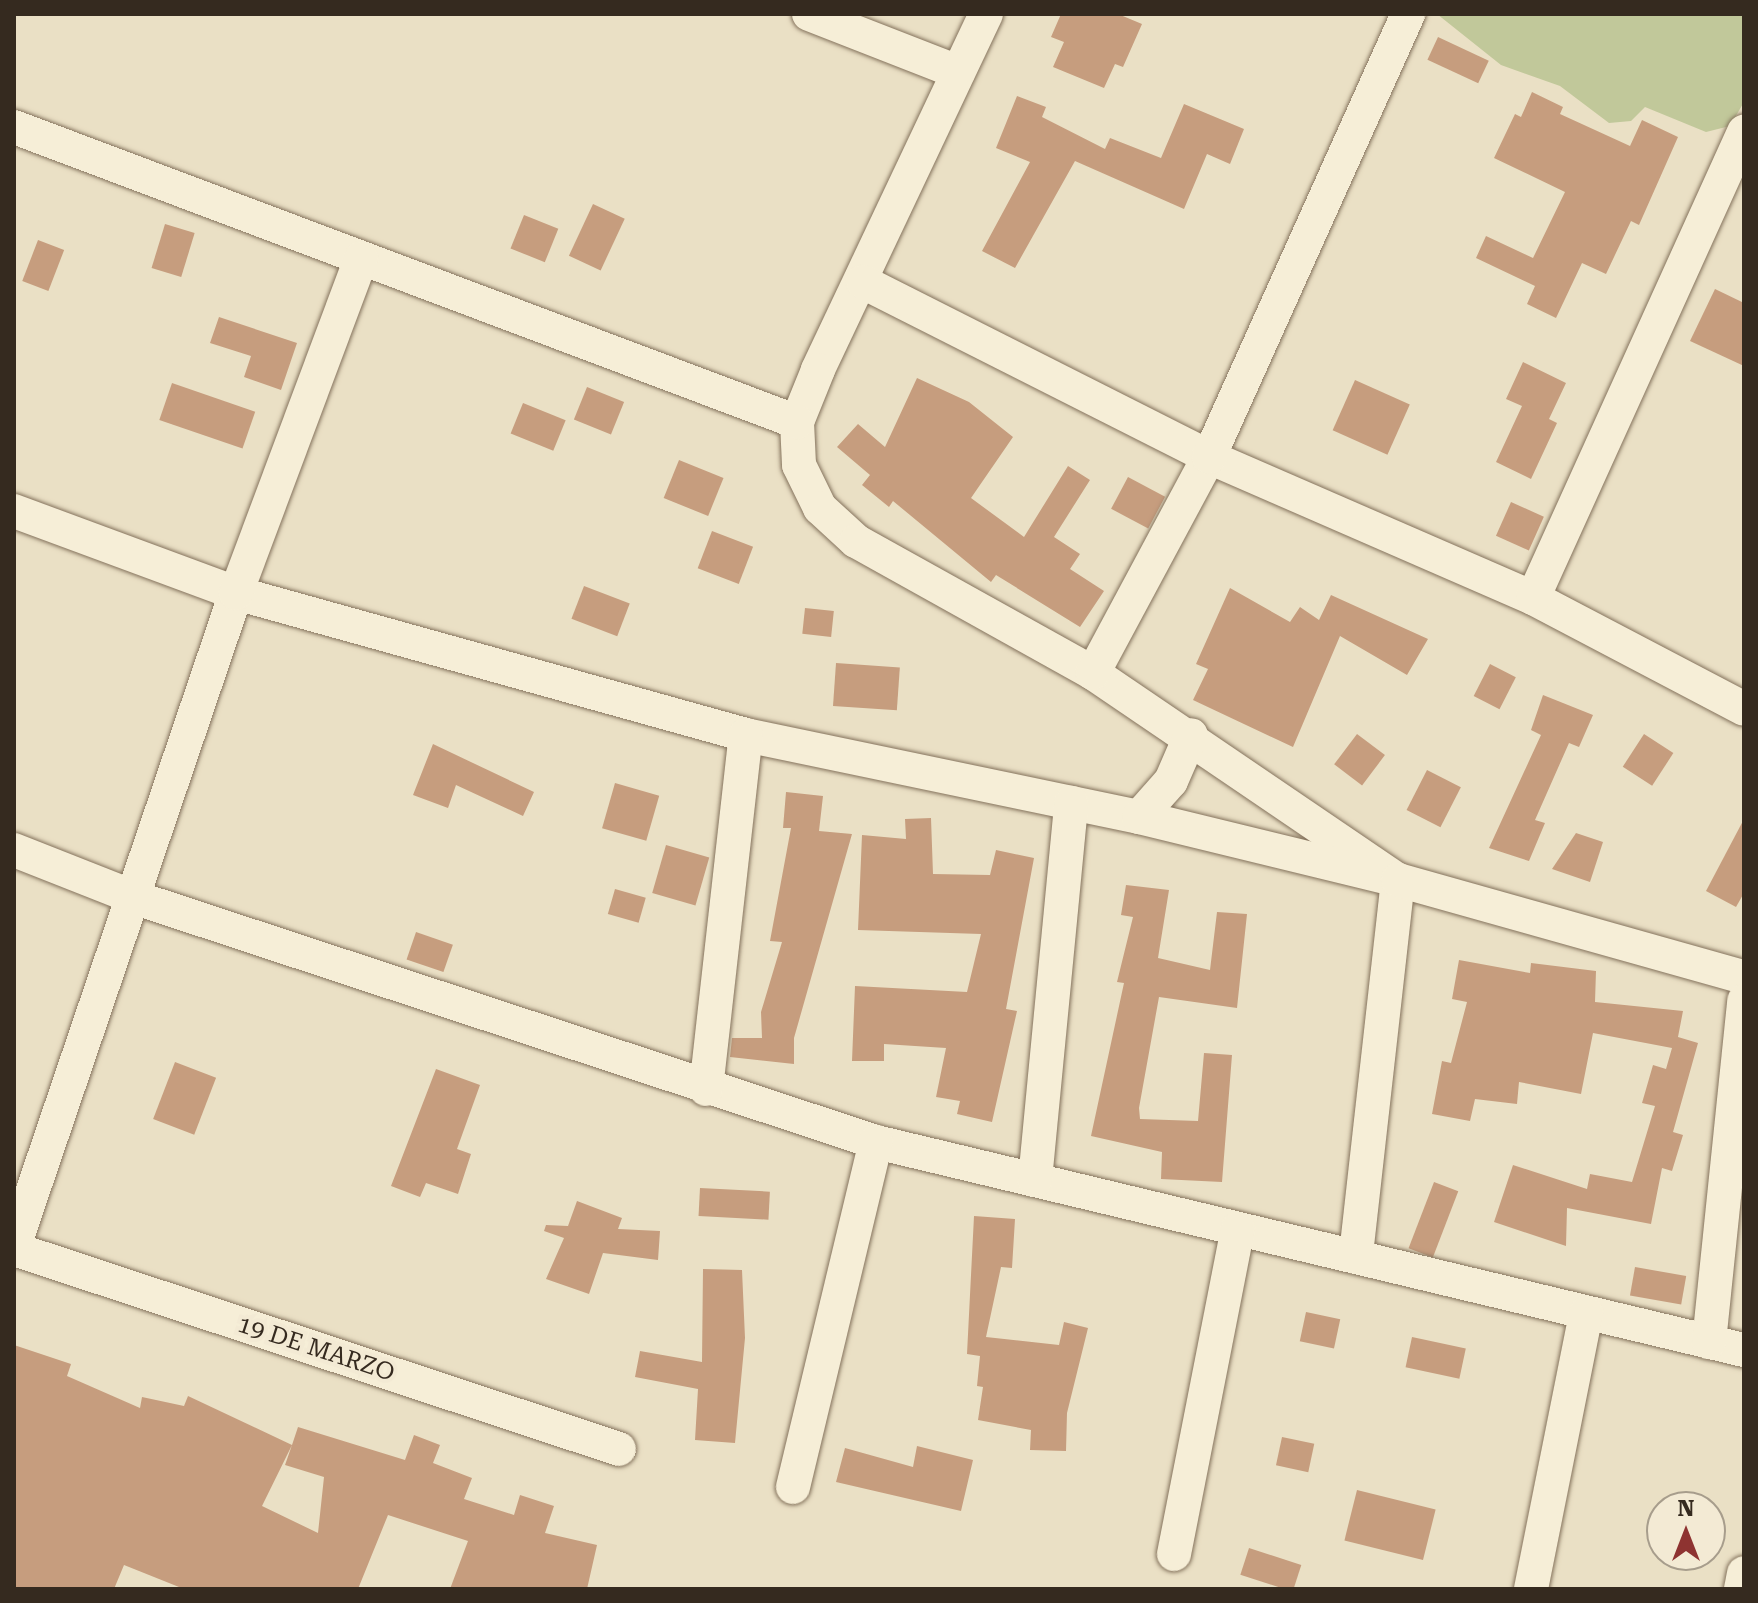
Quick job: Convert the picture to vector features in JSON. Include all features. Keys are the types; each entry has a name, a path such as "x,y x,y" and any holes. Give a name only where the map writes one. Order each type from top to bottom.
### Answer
{"street":[{"path":"809,14 958,72"},
{"path":"986,14 797,422 799,465 820,508 856,541 1093,673 1191,735 1398,880"},
{"path":"1093,673 1209,457 1408,14"},
{"path":"14,127 797,422"},
{"path":"1533,598 1744,132"},
{"path":"14,1248 136,898 236,593 361,259"},
{"path":"863,282 1209,457 1533,598 1744,709"},
{"path":"14,511 236,593 746,735 1139,817 1398,880 1744,977"},
{"path":"706,1089 746,735"},
{"path":"1139,817 1171,781 1191,735"},
{"path":"1035,1180 1071,803"},
{"path":"14,850 136,898 706,1089 876,1142 1744,1350"},
{"path":"1356,1257 1398,880"},
{"path":"1709,1342 1744,1001"},
{"path":"793,1487 876,1142"},
{"path":"1174,1554 1238,1229"},
{"name":"19 DE MARZO","path":"14,1248 619,1449"},
{"path":"1531,1589 1586,1313"},
{"path":"1741,1589 1744,1573"}],"green space":[{"path":"1437,14 1744,14 1744,102 1730,126 1706,132 1645,107 1631,121 1609,123 1560,86 1501,65"}],"building":[{"path":"1061,14 1118,14 1142,24 1123,67 1115,64 1104,88 1053,67 1064,42 1051,37"},
{"path":"1438,37 1489,61 1478,83 1427,60"},
{"path":"1532,92 1563,107 1560,114 1630,146 1642,120 1678,137 1639,225 1631,221 1606,274 1582,263 1556,318 1527,304 1535,286 1476,258 1486,236 1533,258 1565,192 1494,158 1515,114 1521,117"},
{"path":"1017,96 1046,107 1042,117 1105,149 1110,138 1161,158 1184,104 1244,129 1230,164 1207,154 1184,209 1075,161 1015,268 982,251 1030,162 996,148"},
{"path":"593,204 625,219 601,270 569,256"},
{"path":"524,215 558,229 545,262 511,248"},
{"path":"165,224 195,233 181,277 152,268"},
{"path":"38,240 64,250 48,291 22,281"},
{"path":"1715,289 1744,303 1744,366 1690,341"},
{"path":"219,317 297,343 281,390 244,377 251,356 210,343"},
{"path":"1523,362 1566,383 1549,419 1557,423 1531,479 1496,462 1522,406 1506,399"},
{"path":"917,378 969,402 1013,437 971,498 1024,537 1068,466 1090,480 1054,537 1080,554 1070,569 1104,591 1080,627 996,575 991,582 893,501 889,507 862,485 870,475 837,447 858,424 885,447"},
{"path":"1355,380 1410,404 1387,455 1333,430"},
{"path":"172,383 255,412 243,449 159,420"},
{"path":"587,387 624,402 611,434 574,419"},
{"path":"523,403 566,420 553,451 511,434"},
{"path":"679,460 724,478 708,516 664,498"},
{"path":"1128,477 1165,497 1148,529 1111,509"},
{"path":"1511,502 1544,517 1529,550 1496,536"},
{"path":"712,531 753,547 739,584 698,568"},
{"path":"584,586 630,604 617,636 571,619"},
{"path":"1230,588 1290,622 1300,607 1319,620 1331,595 1428,639 1407,675 1340,636 1293,747 1193,700 1208,669 1196,664"},
{"path":"805,608 834,611 831,637 802,634"},
{"path":"836,663 900,667 897,710 833,706"},
{"path":"1490,664 1516,677 1499,709 1474,696"},
{"path":"1543,695 1593,715 1579,747 1569,743 1535,820 1545,823 1529,861 1489,848 1541,735 1531,730"},
{"path":"1357,734 1385,755 1362,785 1334,764"},
{"path":"1644,734 1673,753 1652,786 1623,767"},
{"path":"433,744 534,792 523,816 456,785 448,808 413,795"},
{"path":"1427,770 1461,787 1440,827 1407,810"},
{"path":"615,783 659,796 646,841 602,828"},
{"path":"786,792 823,796 819,831 852,834 794,1038 794,1064 730,1057 732,1038 762,1038 761,1012 782,942 770,941 791,828 783,828"},
{"path":"931,818 933,874 990,875 996,850 1034,858 1006,1009 1017,1011 992,1122 957,1114 960,1101 936,1097 946,1048 884,1044 884,1061 852,1061 855,986 967,992 981,934 858,930 862,835 906,839 905,819"},
{"path":"1744,819 1744,893 1736,907 1706,891"},
{"path":"1576,833 1603,842 1590,882 1552,869"},
{"path":"666,845 709,857 695,905 652,893"},
{"path":"1126,885 1169,890 1158,958 1210,970 1217,912 1247,914 1237,1008 1159,997 1139,1108 1140,1119 1198,1121 1204,1053 1232,1055 1222,1182 1161,1179 1162,1152 1091,1136 1124,983 1117,982 1133,917 1121,915"},
{"path":"615,889 646,898 639,923 608,914"},
{"path":"416,932 453,945 443,972 407,959"},
{"path":"1459,960 1530,973 1531,963 1596,971 1595,1002 1683,1011 1678,1037 1698,1043 1673,1132 1683,1135 1672,1171 1662,1168 1651,1224 1567,1208 1566,1246 1494,1222 1513,1165 1587,1189 1590,1174 1632,1182 1655,1106 1642,1103 1653,1065 1666,1069 1672,1048 1593,1033 1581,1094 1519,1082 1517,1104 1475,1099 1470,1121 1432,1114 1442,1061 1451,1063 1467,1002 1452,999"},
{"path":"175,1062 216,1078 194,1135 153,1119"},
{"path":"436,1069 480,1085 457,1149 471,1154 458,1194 426,1183 420,1197 391,1186"},
{"path":"1434,1182 1458,1191 1433,1258 1409,1248"},
{"path":"700,1188 770,1192 768,1220 699,1216"},
{"path":"577,1201 622,1218 618,1229 660,1231 658,1260 603,1253 589,1294 546,1279 564,1238 544,1231 546,1225 568,1226"},
{"path":"974,1216 1015,1219 1012,1268 1001,1267 986,1337 1059,1345 1064,1322 1088,1328 1067,1413 1066,1451 1030,1450 1031,1430 978,1420 983,1387 977,1386 980,1356 967,1354"},
{"path":"1635,1267 1686,1276 1681,1305 1630,1296"},
{"path":"703,1269 742,1270 745,1338 735,1443 695,1440 698,1389 635,1377 640,1351 702,1362"},
{"path":"1306,1312 1340,1319 1334,1349 1300,1341"},
{"path":"1412,1337 1466,1348 1459,1379 1406,1367"},
{"path":"14,1345 71,1364 67,1376 140,1408 142,1397 184,1406 188,1396 292,1445 298,1427 405,1460 414,1435 440,1445 433,1463 472,1478 464,1499 514,1515 520,1495 554,1506 545,1533 597,1545 587,1589 450,1589 468,1541 388,1515 358,1589 184,1589 124,1565 114,1589 14,1589","holes":["292,1445 285,1465 324,1477 318,1533 262,1506"]},
{"path":"1282,1437 1314,1444 1308,1472 1276,1465"},
{"path":"917,1446 973,1460 961,1511 836,1482 845,1448 913,1467"},
{"path":"1357,1490 1436,1510 1423,1560 1344,1540"},
{"path":"1249,1548 1301,1565 1294,1589 1240,1575"}]}
